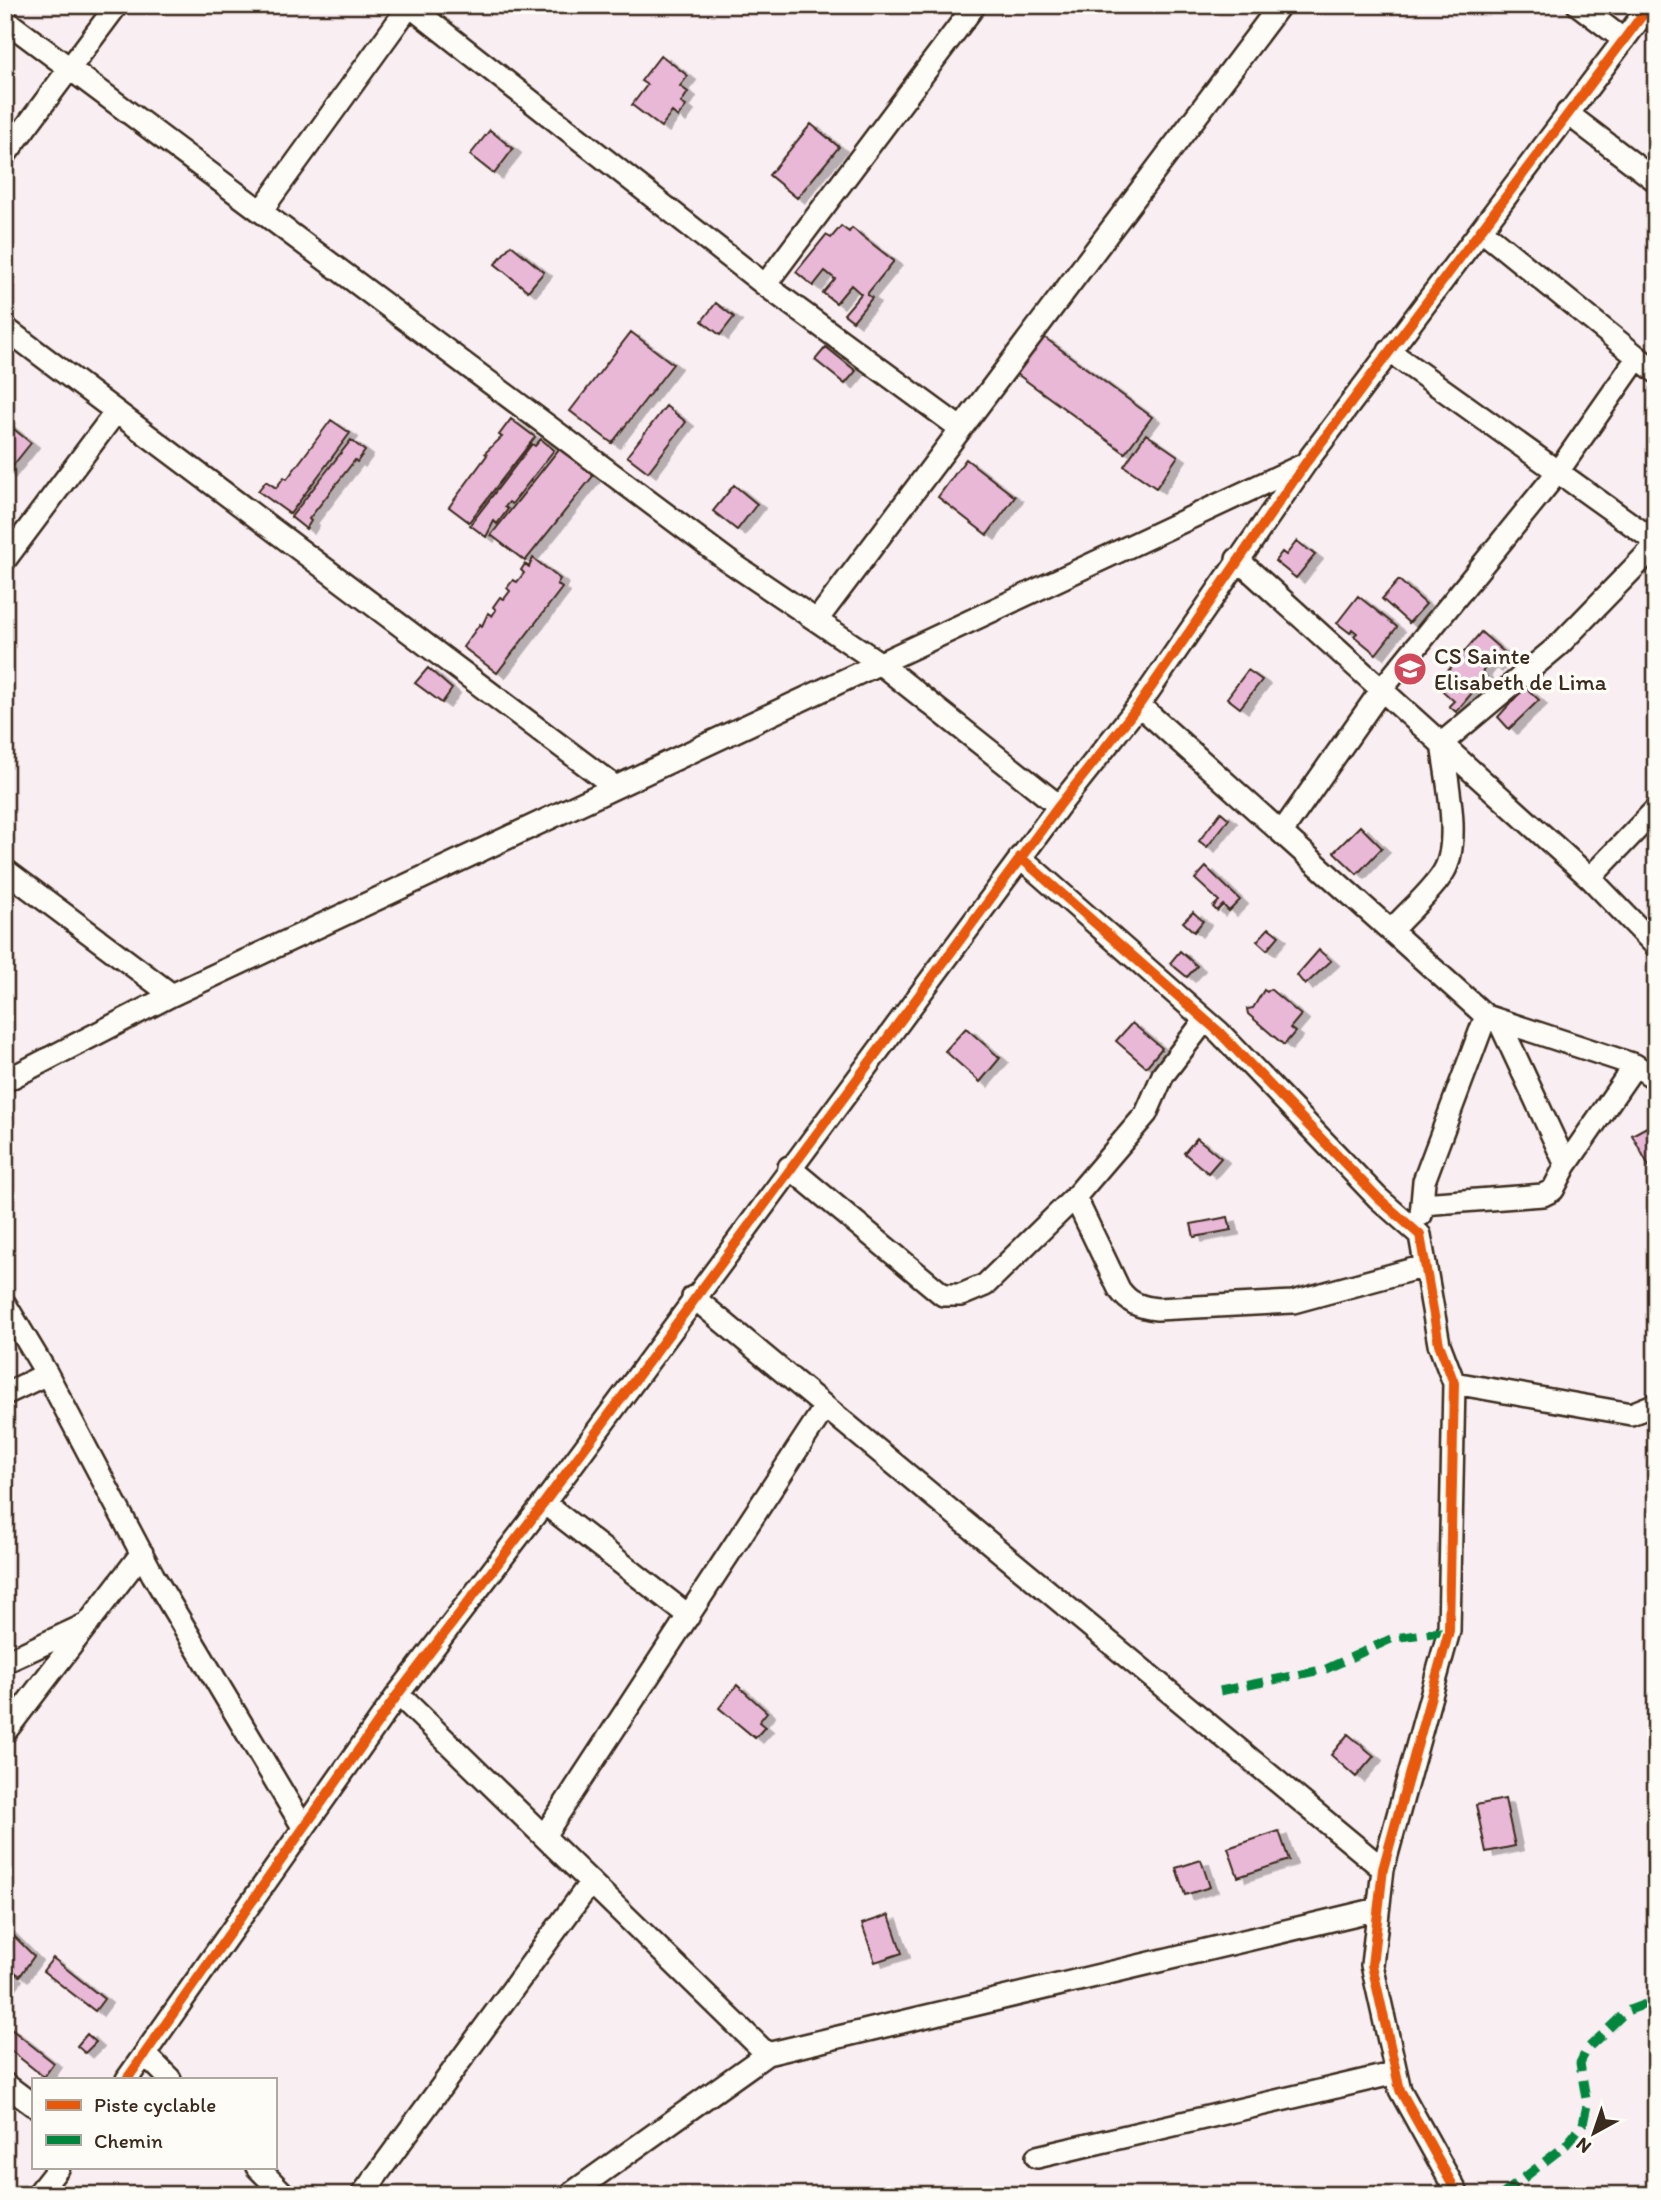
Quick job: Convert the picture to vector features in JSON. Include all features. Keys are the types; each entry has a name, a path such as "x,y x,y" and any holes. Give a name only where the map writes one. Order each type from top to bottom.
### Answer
{"street":[{"path":"5,155 117,5"},
{"path":"765,285 975,5"},
{"path":"817,621 1280,5"},
{"path":"1578,5 1624,40"},
{"path":"128,2078 398,1694 544,1503 693,1297 1020,858 1139,705 1237,559 1305,464 1650,5"},
{"path":"261,211 410,6 765,285 960,428"},
{"path":"5,20 727,560 878,662 1059,806"},
{"path":"1567,113 1656,181"},
{"path":"1481,230 1656,372"},
{"path":"5,328 614,786"},
{"path":"1388,351 1656,544 1559,645 1442,743"},
{"path":"1282,832 1382,690 1557,473 1638,357"},
{"path":"5,560 115,413"},
{"path":"5,1081 172,995 1305,464"},
{"path":"1237,559 1590,878 1656,946"},
{"path":"1139,705 1493,1019 1566,1165"},
{"path":"1391,931 1444,872 1451,846 1451,820 1442,743"},
{"path":"1590,878 1656,809"},
{"path":"1020,858 1205,1020 1338,1153 1378,1198 1420,1235"},
{"path":"5,870 172,995"},
{"path":"1493,1019 1635,1065 1656,1079"},
{"path":"1458,2195 1400,2090 1372,1965 1383,1869 1449,1631 1454,1383 1439,1344 1420,1235 1424,1181 1493,1019"},
{"path":"789,1167 943,1294 961,1295 985,1285 1075,1197 1146,1114 1163,1075 1205,1020"},
{"path":"1422,1204 1543,1195 1553,1190 1566,1165 1635,1065"},
{"path":"1075,1197 1119,1289 1127,1300 1140,1307 1157,1309 1293,1302 1425,1266"},
{"path":"693,1297 1383,1869"},
{"path":"5,1304 47,1374 153,1575 303,1827"},
{"path":"5,1394 47,1374"},
{"path":"1454,1383 1631,1414 1656,1404"},
{"path":"544,1836 825,1407"},
{"path":"544,1503 689,1616"},
{"path":"5,1732 93,1621 142,1553"},
{"path":"5,1662 93,1621"},
{"path":"398,1694 767,2054"},
{"path":"362,2195 591,1882"},
{"path":"569,2195 767,2054 1378,1909"},
{"path":"146,2055 169,2078"},
{"path":"1037,2157 1396,2073"},
{"path":"5,2084 32,2104"},
{"path":"37,2195 58,2168"},
{"path":"258,2168 285,2195"}],"building":[{"path":"661,55 688,76 680,86 688,92 681,103 686,106 678,117 672,112 661,127 632,105 647,85 641,81"},
{"path":"811,124 839,147 797,198 769,175"},
{"path":"490,130 513,149 494,174 470,155"},
{"path":"841,226 849,232 852,228 894,261 867,294 872,298 853,321 844,314 861,294 851,285 836,303 823,293 835,279 825,271 813,286 796,272 826,235 831,238"},
{"path":"511,245 544,272 528,291 495,264"},
{"path":"716,303 734,317 720,335 702,321"},
{"path":"631,332 673,364 612,443 570,411"},
{"path":"1044,337 1152,417 1125,453 1017,374"},
{"path":"826,347 856,371 845,384 815,360"},
{"path":"666,406 686,422 648,472 627,456"},
{"path":"511,419 535,437 469,522 449,507 487,455 485,453 502,437 499,435"},
{"path":"331,420 350,433 290,514 258,491 266,481 276,488 284,477 287,479"},
{"path":"5,422 31,443 7,473 5,471"},
{"path":"1146,434 1178,456 1156,488 1124,466"},
{"path":"541,439 554,450 512,504 509,502 505,507 508,509 497,524 494,521 486,537 470,525 532,444 535,446"},
{"path":"351,440 365,451 309,519 311,521 306,529 291,517"},
{"path":"563,444 597,471 525,561 491,535"},
{"path":"966,459 1015,497 987,535 938,497"},
{"path":"734,485 757,504 737,530 713,511"},
{"path":"1297,541 1315,555 1296,578 1275,561 1282,552 1286,555"},
{"path":"533,558 560,579 557,584 562,588 497,673 463,647 480,624 482,626 488,613 492,616 496,610 493,607 500,597 504,599 510,591 507,588 513,580 517,582 524,573 521,570 525,564 529,567"},
{"path":"1399,580 1426,604 1409,623 1382,599"},
{"path":"1358,596 1397,627 1376,654 1354,636 1357,633 1352,629 1350,633 1337,623"},
{"path":"1481,632 1505,653 1494,667 1489,663 1482,672 1486,676 1456,712 1449,706 1454,701 1436,685"},
{"path":"428,668 452,689 442,703 415,683"},
{"path":"1248,670 1262,680 1240,708 1227,698"},
{"path":"1525,687 1539,700 1509,729 1498,717"},
{"path":"1221,812 1229,819 1207,847 1199,841"},
{"path":"1360,826 1382,848 1357,874 1334,852"},
{"path":"1206,867 1240,900 1229,911 1223,905 1217,911 1213,907 1219,901 1195,879"},
{"path":"1193,912 1203,921 1194,932 1183,922"},
{"path":"1269,928 1279,936 1267,950 1257,941"},
{"path":"1319,950 1331,961 1305,985 1297,975"},
{"path":"1180,951 1197,966 1187,977 1170,963"},
{"path":"1270,989 1301,1015 1290,1028 1295,1032 1284,1045 1248,1014 1247,1009 1253,1008 1264,990 1267,992"},
{"path":"1132,1023 1162,1048 1146,1067 1116,1041"},
{"path":"966,1028 1000,1058 980,1082 945,1051"},
{"path":"1656,1122 1656,1179 1632,1135"},
{"path":"1197,1138 1221,1158 1208,1173 1184,1153"},
{"path":"1228,1217 1231,1230 1194,1237 1191,1224"},
{"path":"737,1685 767,1712 759,1722 765,1727 755,1738 719,1708"},
{"path":"1348,1734 1374,1756 1356,1777 1331,1755"},
{"path":"1505,1799 1515,1846 1486,1852 1476,1805"},
{"path":"1279,1831 1289,1860 1238,1877 1228,1848"},
{"path":"1201,1860 1210,1887 1185,1895 1176,1868"},
{"path":"889,1915 902,1953 875,1962 862,1924"},
{"path":"5,1927 34,1956 20,1976 5,1964"},
{"path":"53,1958 104,1999 95,2011 43,1971"},
{"path":"5,1969 14,1976 5,1988"},
{"path":"6,2025 54,2063 44,2077 5,2046"},
{"path":"87,2034 96,2042 85,2053 77,2046"}],"marked path":[{"path":"1220,1691 1326,1669 1393,1638 1449,1631"},
{"path":"1502,2195 1566,2145 1583,2124 1587,2105 1580,2063 1587,2049 1627,2011 1656,2000"}],"cycle path":[{"path":"128,2078 398,1694 544,1503 1059,806 1139,705 1305,464 1650,5"},
{"path":"1020,857 1219,1032 1378,1198 1420,1235 1439,1344 1454,1383 1449,1631 1383,1869 1372,1965 1400,2090 1458,2195"}],"place":[{"name":"CS Sainte Elisabeth de Lima","path":"1410,669"}]}
